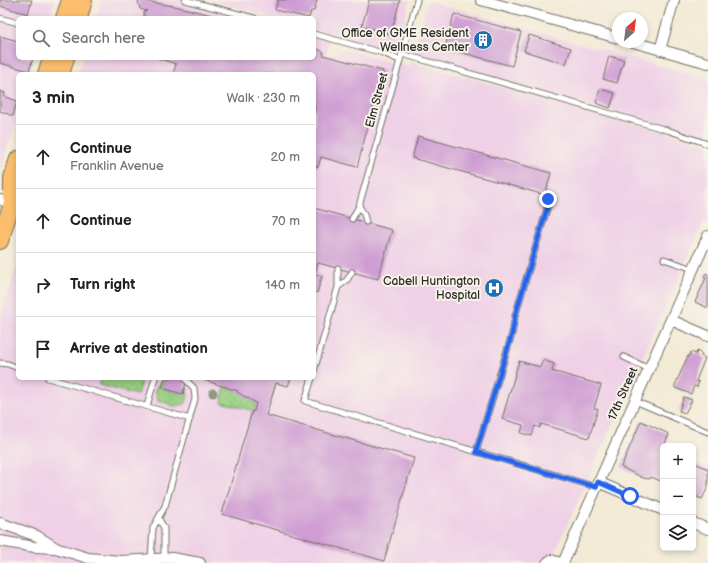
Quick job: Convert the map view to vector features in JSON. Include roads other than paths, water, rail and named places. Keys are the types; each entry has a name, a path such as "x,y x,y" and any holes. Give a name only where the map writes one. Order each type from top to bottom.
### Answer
{"main road":[{"path":"65,16 70,0"},
{"path":"80,16 84,0"},
{"path":"47,72 50,60"},
{"path":"62,72 65,60"},
{"path":"0,241 10,199 12,178 16,165"}],"street":[{"path":"481,0 612,36"},
{"path":"660,50 674,0"},
{"path":"648,47 708,63"},
{"name":"17th Street","path":"562,563 708,237"},
{"path":"671,320 708,336"},
{"path":"597,485 660,509"},
{"path":"0,523 37,536 56,548 72,554 106,560 121,561 164,558 200,563"},
{"path":"696,524 708,529"},
{"path":"0,541 35,547 56,548"},
{"path":"547,563 551,560 562,563"}],"lane":[{"path":"185,0 246,16"},
{"name":"Elm Street","path":"352,219 359,206 417,0"},
{"path":"0,18 16,22"},
{"path":"316,35 383,53 399,60"},
{"path":"402,54 667,130 708,144"},
{"path":"476,452 512,334 515,316 549,202 548,199"},
{"path":"359,206 364,214 366,222"},
{"path":"664,259 693,269"},
{"path":"316,364 338,287 338,268"},
{"path":"338,287 347,280 352,272"},
{"path":"624,357 649,369"},
{"path":"0,363 16,367"},
{"path":"55,380 190,419"},
{"path":"146,406 154,380"},
{"path":"151,558 152,533 154,524 159,519 165,506 190,419 195,393 192,384 186,380"},
{"path":"311,380 306,401 476,452 597,485"},
{"path":"635,401 708,432"},
{"path":"159,519 164,528 164,558"}],"place":[{"name":"Office of GME Resident Wellness Center","path":"483,40"},
{"name":"Cabell Huntington Hospital","path":"494,288"}]}
